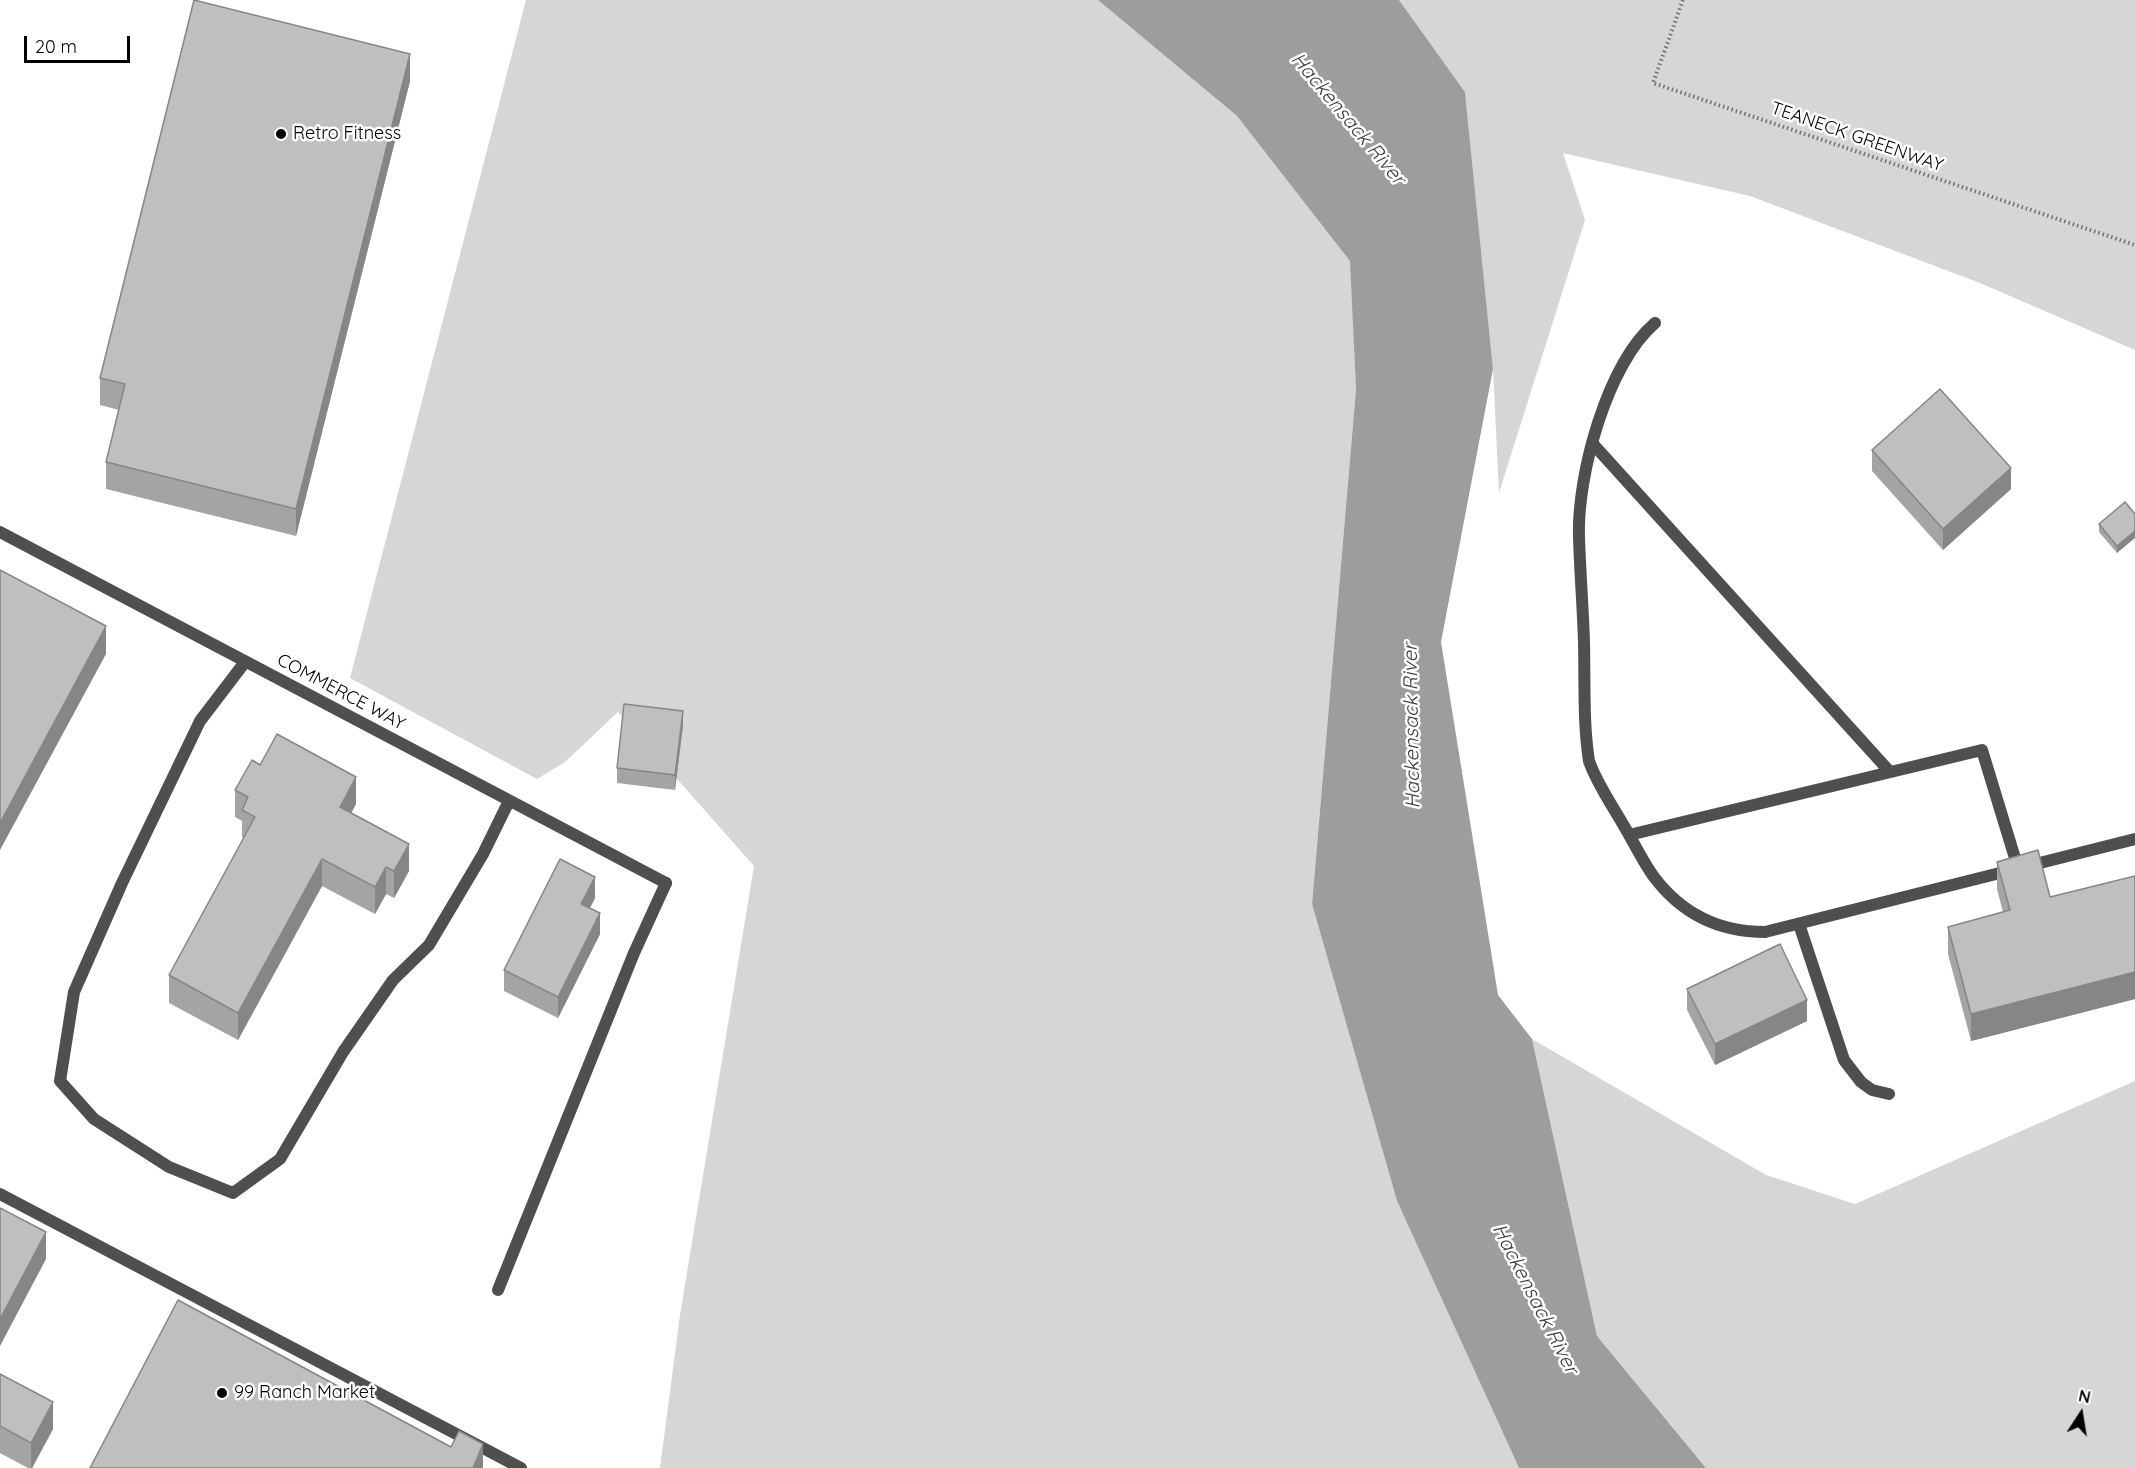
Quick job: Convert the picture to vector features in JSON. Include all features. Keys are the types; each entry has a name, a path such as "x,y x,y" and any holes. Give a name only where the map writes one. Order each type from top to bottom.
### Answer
{"street":[{"path":"1655,323 1626,357 1608,391 1582,493 1579,536 1587,748 1593,773 1654,877 1690,912 1725,928 1765,932 2135,839"},
{"path":"1593,444 1890,772"},
{"name":"COMMERCE WAY","path":"0,532 666,883 634,953 498,1290"},
{"path":"245,662 200,721 112,905 74,992 60,1081 94,1119 169,1167 233,1193 280,1159 344,1052 393,980 429,945 483,854 509,801"},
{"path":"1629,835 1982,750 2018,868"},
{"path":"1799,924 1844,1060 1861,1082 1872,1090 1889,1095"},
{"path":"0,1194 521,1468"}],"path":[{"name":"TEANECK GREENWAY","path":"1683,0 1653,83 2135,245"}],"shaded area":[{"path":"526,0 1098,0 1237,116 1351,261 1356,389 1312,904 1397,1201 1519,1468 660,1468 680,1315 754,866 618,712 565,762 537,779 350,678"},
{"path":"1399,0 2135,0 2135,350 1980,283 1750,196 1563,153 1585,220 1499,493 1493,369 1465,92"},
{"path":"1532,1039 1766,1175 1855,1204 2135,1081 2135,1468 1706,1468 1597,1336"}],"water":[{"name":"Hackensack River","path":"1098,0 1399,0 1465,92 1493,369 1441,642 1498,995 1532,1039 1597,1336 1706,1468 1519,1468 1397,1201 1312,904 1356,389 1350,261 1237,116"}],"building":[{"path":"194,0 410,54 296,509 106,462 125,384 100,378"},
{"path":"1940,389 2011,468 1943,529 1872,450"},
{"path":"2125,502 2135,514 2135,531 2117,546 2099,524"},
{"path":"0,570 106,626 0,823"},
{"path":"624,704 683,711 675,775 617,768"},
{"path":"277,734 356,777 340,807 409,844 394,871 386,867 375,887 322,859 238,1013 169,975 255,817 242,810 248,797 235,790 252,760 260,765"},
{"path":"2038,850 2050,897 2135,876 2135,972 1971,1014 1948,927 2010,910 1997,862"},
{"path":"560,859 595,877 581,904 600,913 558,997 504,970"},
{"path":"1780,944 1807,1000 1715,1044 1687,989"},
{"path":"0,1208 46,1232 0,1319"},
{"name":"99 Ranch Market","path":"178,1300 451,1447 459,1431 483,1444 473,1468 90,1468"},
{"path":"0,1374 53,1402 31,1443 0,1426"}],"place":[{"name":"Retro Fitness","path":"281,134"},
{"name":"99 Ranch Market","path":"222,1393"}]}
